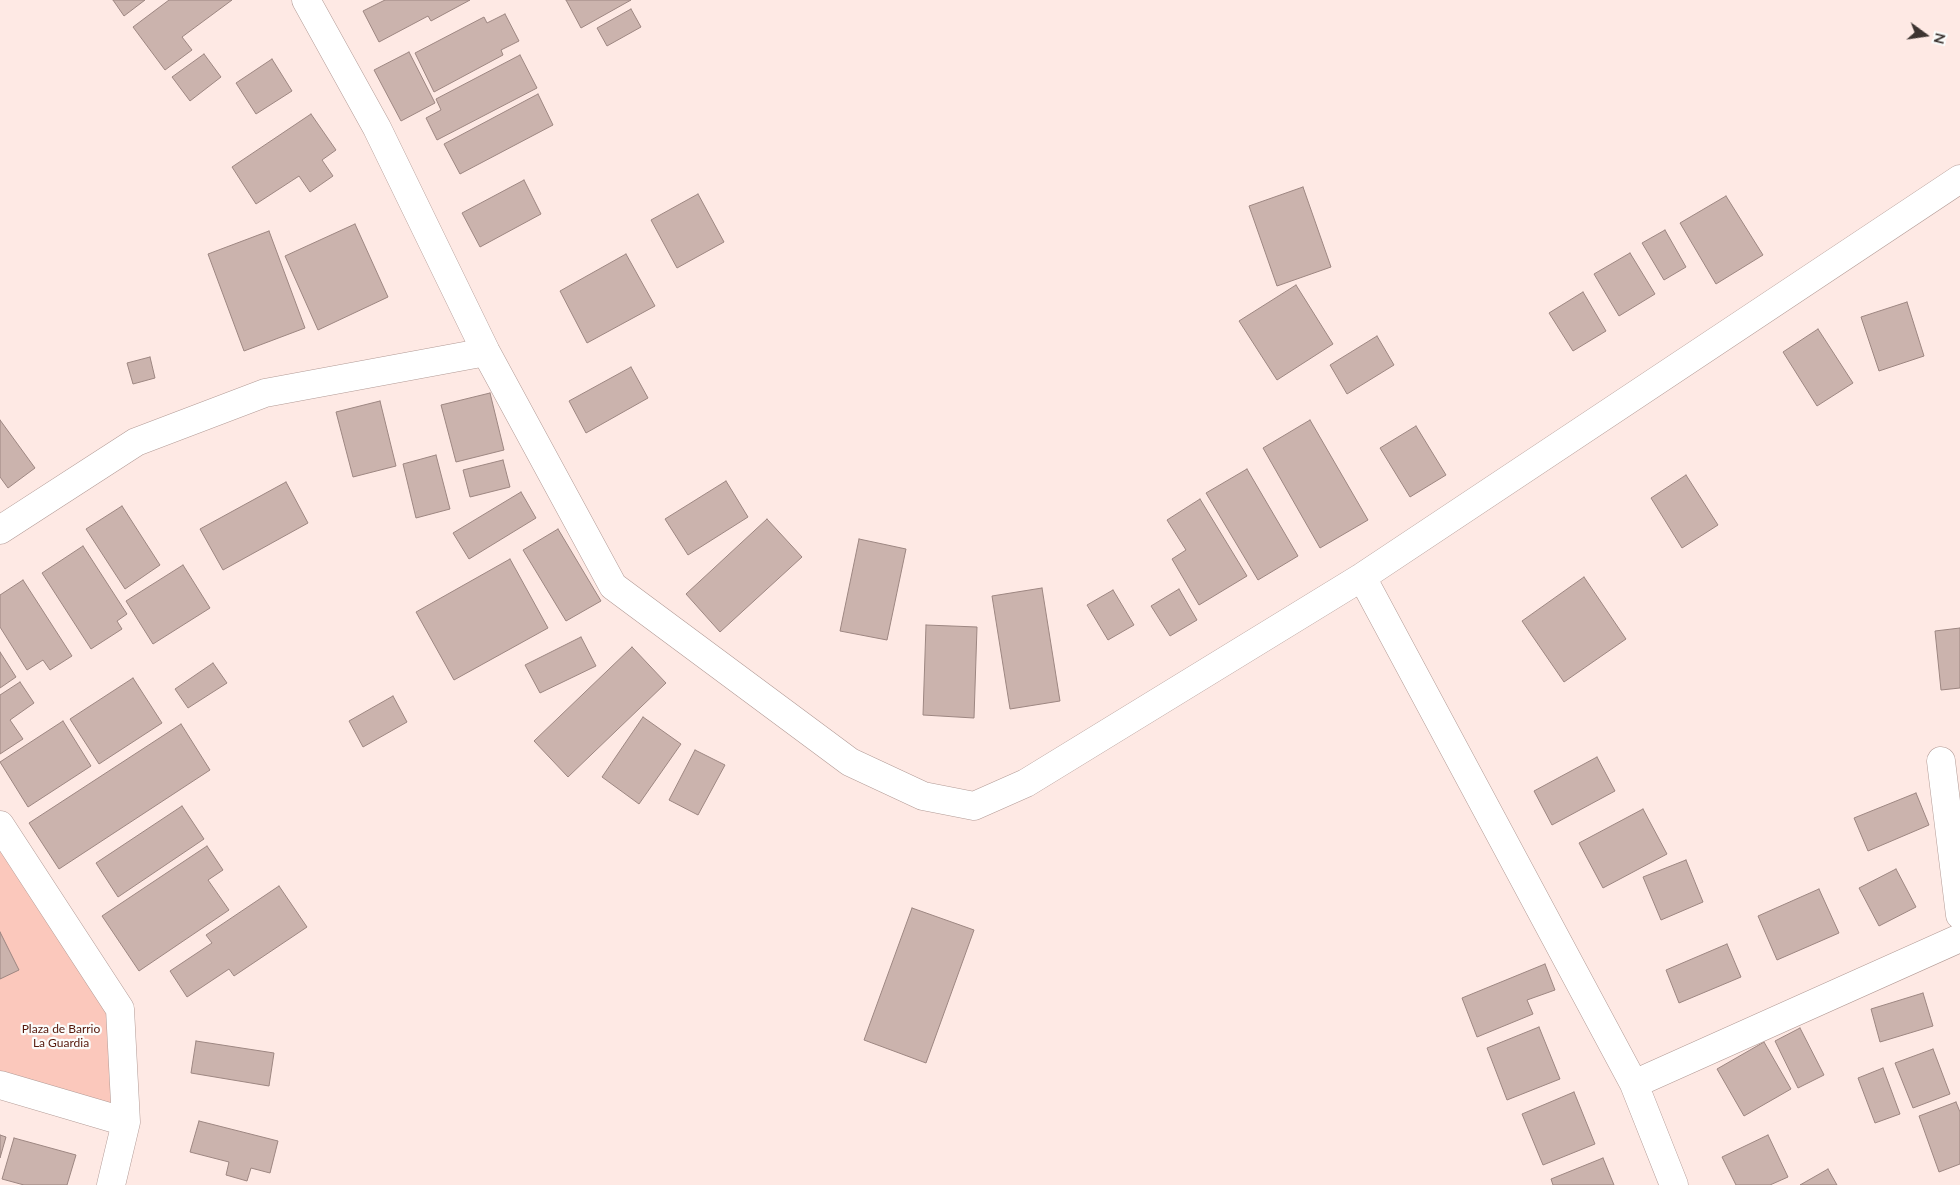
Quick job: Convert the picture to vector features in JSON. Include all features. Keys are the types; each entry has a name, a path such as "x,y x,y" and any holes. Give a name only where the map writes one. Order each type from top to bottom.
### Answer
{"street":[{"path":"306,0 377,128 486,352 613,586 850,762 923,796 974,806 1026,783 1362,577 1960,179"},
{"path":"0,530 136,442 264,392 486,352"},
{"path":"1362,577 1634,1084 1674,1185"},
{"path":"1941,760 1960,916"},
{"path":"0,825 120,1009 126,1122 112,1185"},
{"path":"1634,1084 1960,938"},
{"path":"0,1085 126,1122"}],"green space":[{"name":"Plaza de Barrio La Guardia","path":"0,825 120,1009 126,1122 0,1085"}],"building":[{"path":"113,0 145,0 124,16"},
{"path":"169,0 232,0 182,37 192,50 165,70 133,27"},
{"path":"385,0 470,0 431,21 428,16 379,42 363,11"},
{"path":"566,0 631,0 581,28"},
{"path":"631,9 641,27 607,46 597,28"},
{"path":"505,14 519,41 501,50 503,55 434,92 415,53 484,17 487,23"},
{"path":"409,52 435,103 401,121 374,70"},
{"path":"204,54 221,77 190,101 172,77"},
{"path":"520,55 537,88 437,140 426,118 441,110 436,99"},
{"path":"272,59 292,91 256,114 236,83"},
{"path":"538,94 553,125 460,174 444,144"},
{"path":"311,114 336,150 322,160 333,176 310,192 299,176 256,204 232,167"},
{"path":"524,180 541,214 480,247 462,213"},
{"path":"1303,187 1331,267 1277,286 1249,206"},
{"path":"698,194 724,242 677,268 651,220"},
{"path":"1726,196 1763,255 1716,284 1680,223"},
{"path":"355,224 388,297 318,330 285,256"},
{"path":"1665,230 1686,267 1664,280 1642,243"},
{"path":"269,231 305,328 244,351 208,254"},
{"path":"1630,253 1655,294 1619,316 1594,274"},
{"path":"626,254 655,306 587,343 560,291"},
{"path":"1296,285 1333,344 1277,380 1239,321"},
{"path":"1583,292 1606,331 1573,351 1549,313"},
{"path":"1907,302 1924,356 1879,371 1861,317"},
{"path":"1818,329 1853,383 1817,406 1783,352"},
{"path":"1377,336 1394,365 1347,394 1330,365"},
{"path":"150,357 155,378 133,384 127,363"},
{"path":"631,367 648,398 586,433 569,401"},
{"path":"490,393 504,450 456,462 441,405"},
{"path":"380,401 396,466 353,477 336,412"},
{"path":"0,420 35,468 8,488 0,477"},
{"path":"1310,420 1368,520 1320,548 1263,448"},
{"path":"1416,426 1446,475 1410,497 1380,448"},
{"path":"436,455 450,509 416,518 403,464"},
{"path":"503,460 510,487 470,497 463,470"},
{"path":"1247,469 1298,556 1258,580 1206,493"},
{"path":"1686,475 1718,525 1682,548 1651,498"},
{"path":"726,481 748,517 688,555 665,519"},
{"path":"286,482 308,523 223,570 200,529"},
{"path":"521,492 536,518 469,559 453,533"},
{"path":"1200,499 1247,576 1199,605 1172,559 1186,550 1167,520"},
{"path":"122,506 160,565 125,589 86,529"},
{"path":"767,519 802,557 720,632 686,594"},
{"path":"558,529 601,601 566,621 523,550"},
{"path":"859,539 906,549 887,640 840,631"},
{"path":"83,546 127,614 117,621 122,629 91,649 42,573"},
{"path":"510,559 548,628 454,680 416,612"},
{"path":"183,565 210,608 153,644 126,601"},
{"path":"1584,577 1626,639 1564,682 1522,621"},
{"path":"23,580 72,656 50,670 43,660 27,670 0,627 0,595"},
{"path":"1042,588 1060,701 1010,709 992,596"},
{"path":"1179,589 1197,620 1170,636 1151,606"},
{"path":"1113,590 1134,625 1108,640 1087,605"},
{"path":"926,625 977,627 974,718 923,715"},
{"path":"1960,628 1960,688 1941,690 1935,631"},
{"path":"581,637 596,666 540,693 525,665"},
{"path":"632,647 666,683 568,777 534,741"},
{"path":"0,652 16,677 0,688"},
{"path":"213,663 227,683 188,708 175,689"},
{"path":"133,678 162,723 99,764 70,719"},
{"path":"20,682 34,703 10,720 23,739 0,754 0,695"},
{"path":"393,696 407,722 363,747 349,721"},
{"path":"643,717 681,744 639,804 602,777"},
{"path":"63,721 91,766 28,807 0,762"},
{"path":"181,724 210,770 59,869 29,823"},
{"path":"695,750 725,765 698,815 669,800"},
{"path":"1597,757 1615,791 1552,825 1534,791"},
{"path":"1916,793 1929,825 1868,851 1854,818"},
{"path":"182,806 204,839 118,897 96,863"},
{"path":"1643,809 1667,854 1603,888 1579,843"},
{"path":"207,846 223,870 208,880 229,910 139,971 102,916"},
{"path":"1686,860 1703,902 1661,920 1643,877"},
{"path":"1896,869 1916,907 1879,926 1859,888"},
{"path":"279,886 307,927 234,976 229,969 187,997 170,971 212,943 206,935"},
{"path":"1819,889 1839,933 1777,960 1758,916"},
{"path":"912,908 974,930 926,1063 864,1040"},
{"path":"0,932 19,970 0,979"},
{"path":"1727,944 1741,977 1679,1003 1666,970"},
{"path":"1545,964 1555,990 1527,1000 1533,1014 1477,1037 1462,998"},
{"path":"1923,993 1933,1026 1880,1042 1871,1009"},
{"path":"1539,1027 1560,1079 1507,1100 1487,1048"},
{"path":"1800,1028 1824,1075 1798,1088 1775,1041"},
{"path":"196,1041 274,1053 269,1086 191,1073"},
{"path":"1764,1042 1791,1089 1744,1116 1717,1069"},
{"path":"1933,1049 1950,1094 1913,1108 1895,1063"},
{"path":"1883,1068 1900,1114 1875,1123 1858,1078"},
{"path":"1574,1092 1595,1144 1543,1165 1522,1114"},
{"path":"1956,1102 1960,1112 1960,1164 1939,1172 1919,1116"},
{"path":"199,1121 278,1141 270,1173 251,1168 247,1181 226,1175 229,1162 190,1152"},
{"path":"0,1135 6,1137 0,1158"},
{"path":"1768,1135 1788,1177 1770,1185 1736,1185 1722,1157"},
{"path":"14,1138 76,1155 67,1185 24,1185 2,1179"},
{"path":"1603,1158 1614,1185 1553,1185 1551,1179"},
{"path":"1828,1169 1837,1185 1800,1185"}]}
